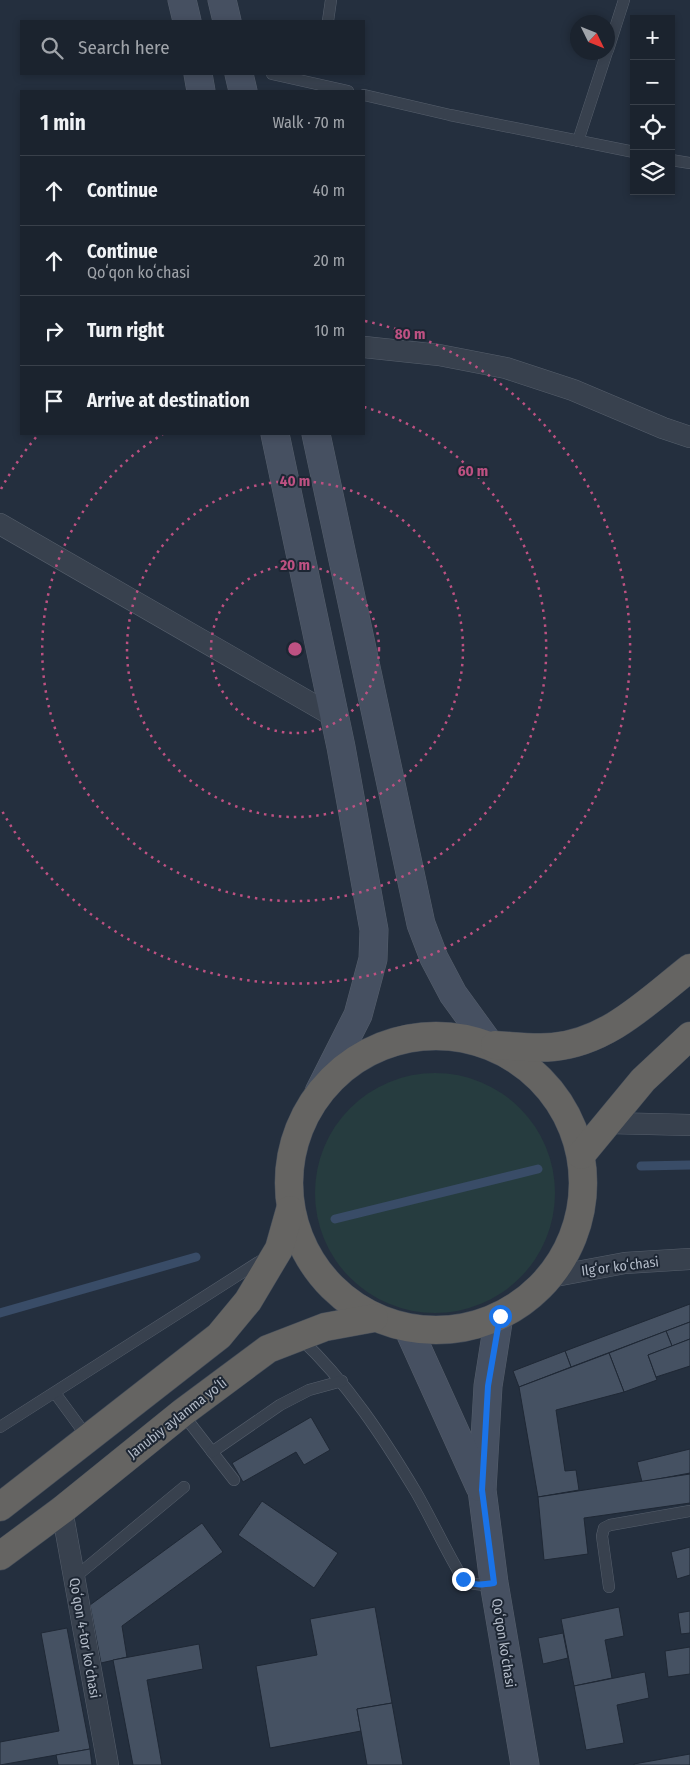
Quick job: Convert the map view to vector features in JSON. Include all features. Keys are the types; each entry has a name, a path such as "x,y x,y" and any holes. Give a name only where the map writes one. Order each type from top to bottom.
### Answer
{"highway":[{"path":"490,1045 523,1063 550,1088 570,1120 581,1155 584,1187 579,1219 568,1250 550,1277 527,1299 500,1316 470,1327 439,1331 408,1328 374,1318 344,1299 319,1274 300,1244 290,1210 289,1168 298,1128 319,1092 346,1065 379,1046 416,1036 454,1036 490,1045 552,1047 589,1039 619,1024 690,968"},
{"path":"581,1155 643,1080 690,1036"},
{"path":"0,1507 219,1336 248,1301 279,1249 290,1210"},
{"name":"Janubiy aylanma yoʻli","path":"0,1556 62,1510 182,1413 268,1349 325,1327 374,1318"}],"main road":[{"path":"182,0 186,20"},
{"path":"222,0 227,20"},
{"path":"198,75 202,90"},
{"path":"239,75 243,90"},
{"path":"275,435 335,717 374,930 374,958 358,1015 319,1092"},
{"path":"316,435 421,924 434,958 453,994 490,1045"},
{"path":"482,1490 488,1386 500,1316"},
{"path":"408,1328 482,1490"},
{"name":"Qoʻqon koʻchasi","path":"482,1490 494,1583 525,1765"}],"street":[{"path":"365,347 439,355 506,368 573,390 690,438"},
{"path":"0,524 335,717"},
{"path":"608,1122 690,1125"},
{"name":"Ilgʻor koʻchasi","path":"550,1277 625,1263 690,1259"},
{"name":"Qoʻqon 4-tor koʻchasi","path":"62,1510 108,1765"}],"lane":[{"path":"328,20 331,0"},
{"path":"615,27 624,0"},
{"path":"578,141 604,60"},
{"path":"282,75 320,79 346,90"},
{"path":"365,95 450,115 630,151"},
{"path":"675,161 690,163"},
{"path":"0,1427 279,1249"},
{"path":"299,1336 342,1381 368,1419 416,1492 463,1579 479,1586 494,1583"},
{"path":"212,1452 280,1405 309,1390 342,1381"},
{"path":"55,1392 89,1439"},
{"path":"182,1413 234,1480"},
{"path":"74,1578 184,1487"},
{"path":"610,1587 602,1536 604,1528 610,1524 690,1512"}],"green space":[{"path":"435,1073 458,1075 481,1082 502,1093 520,1108 535,1126 546,1147 553,1170 555,1193 553,1216 546,1239 535,1260 520,1278 502,1293 481,1304 458,1311 435,1313 412,1311 389,1304 368,1293 350,1278 335,1260 324,1239 317,1216 315,1193 317,1170 324,1147 335,1126 350,1108 368,1093 389,1082 412,1075"}],"building":[{"path":"690,1304 690,1322 571,1367 565,1351"},
{"path":"690,1322 690,1339 672,1346 666,1331"},
{"path":"666,1331 672,1346 648,1355 657,1380 624,1392 609,1353"},
{"path":"690,1339 690,1366 656,1377 648,1355"},
{"path":"565,1351 571,1367 519,1387 513,1371"},
{"path":"609,1353 624,1392 556,1410 565,1471 576,1470 579,1490 538,1497 519,1387"},
{"path":"311,1417 330,1450 304,1465 296,1452 243,1482 232,1463"},
{"path":"690,1449 690,1473 642,1482 637,1462"},
{"path":"690,1474 690,1503 584,1518 588,1554 544,1560 538,1497"},
{"path":"262,1501 338,1553 314,1588 238,1535"},
{"path":"202,1523 223,1552 122,1626 127,1657 101,1663 90,1605"},
{"path":"690,1547 690,1575 677,1579 671,1552"},
{"path":"375,1607 392,1703 357,1709 361,1731 270,1748 256,1666 317,1655 310,1619"},
{"path":"619,1607 624,1636 605,1640 612,1678 574,1686 561,1619"},
{"path":"690,1611 690,1633 681,1634 678,1613"},
{"path":"67,1628 90,1749 0,1765 0,1742 59,1731 41,1633"},
{"path":"563,1633 568,1658 543,1664 538,1638"},
{"path":"199,1644 203,1669 147,1680 162,1765 133,1765 113,1660"},
{"path":"690,1647 690,1674 668,1677 665,1651"},
{"path":"645,1672 649,1698 617,1705 624,1743 586,1750 574,1686"},
{"path":"392,1703 403,1765 367,1765 357,1709"},
{"path":"90,1749 92,1765 58,1765 56,1755"},
{"path":"690,1754 690,1765 634,1765 634,1764"}],"waterway":[{"path":"641,1166 690,1165"},
{"path":"335,1219 538,1169"},
{"path":"0,1313 196,1257"}],"route":[{"path":"463,1579 479,1586 494,1583 482,1490 488,1386 500,1316"}]}
